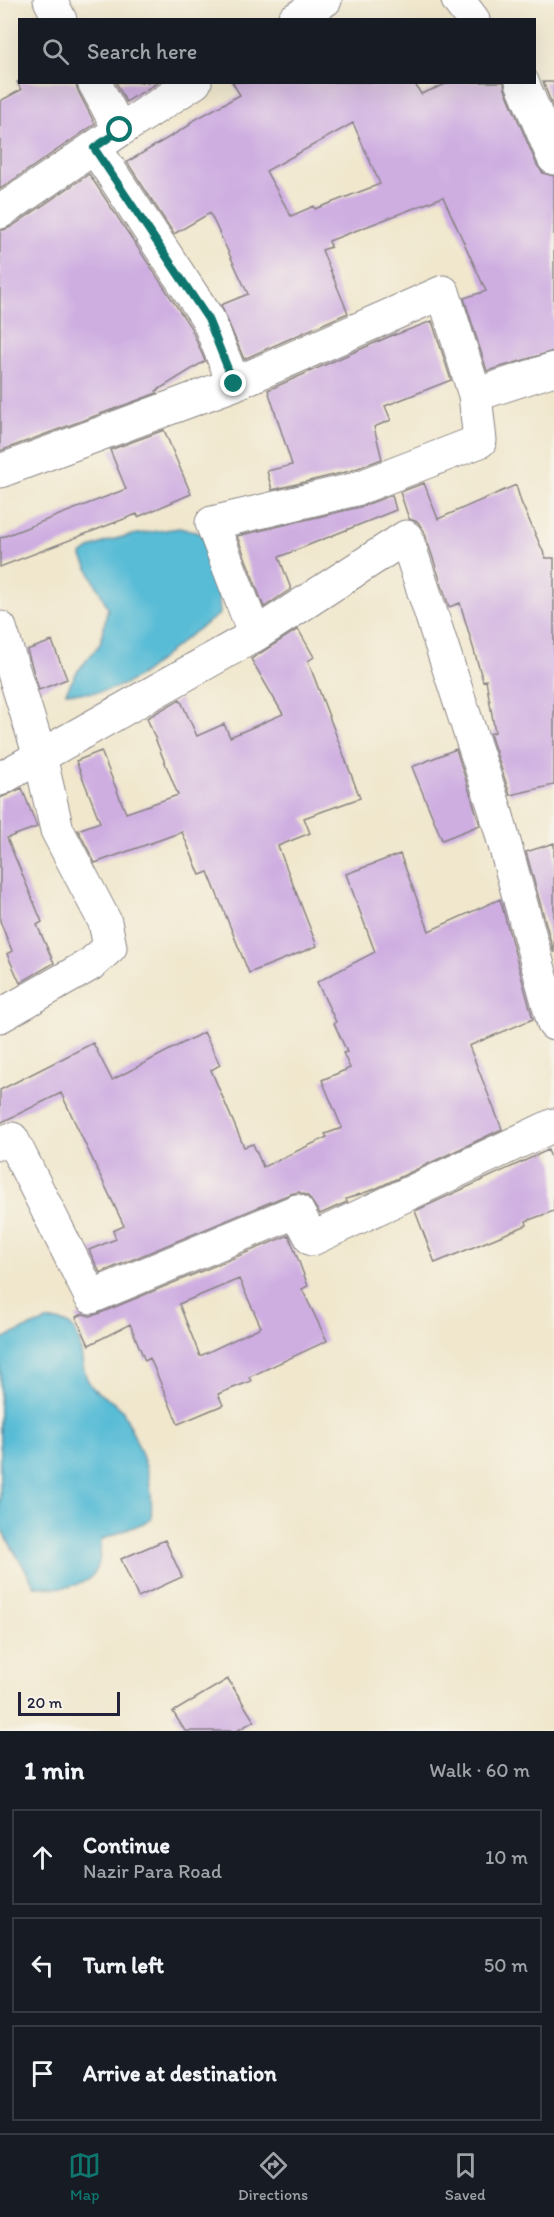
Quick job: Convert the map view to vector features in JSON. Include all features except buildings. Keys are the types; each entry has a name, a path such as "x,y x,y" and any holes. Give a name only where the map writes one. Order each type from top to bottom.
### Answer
{"street":[{"path":"50,0 59,18"},
{"path":"297,18 325,0"},
{"path":"458,0 472,18"},
{"path":"94,84 107,139 208,319 234,384"},
{"path":"0,212 192,84"},
{"path":"523,84 554,158"},
{"path":"0,471 234,384 442,292 475,395 480,441 356,489 212,523 255,635"},
{"path":"475,395 554,369"},
{"path":"0,778 255,635 406,537 495,809 554,1024"},
{"path":"0,628 40,756 57,830 105,922 110,948 91,964 0,1016"},
{"path":"0,1143 12,1139 91,1297 297,1211 312,1239 554,1125"}],"water":[{"path":"179,528 203,534 217,572 220,614 134,679 105,691 66,692 77,672 100,644 108,608 81,555 91,548 115,539"},
{"path":"47,1321 62,1322 77,1334 87,1378 93,1388 122,1410 145,1464 152,1507 151,1520 101,1540 98,1566 92,1576 78,1584 51,1588 35,1586 0,1527 0,1340"}],"route":[{"path":"120,130 94,148 208,319 234,384"}]}
